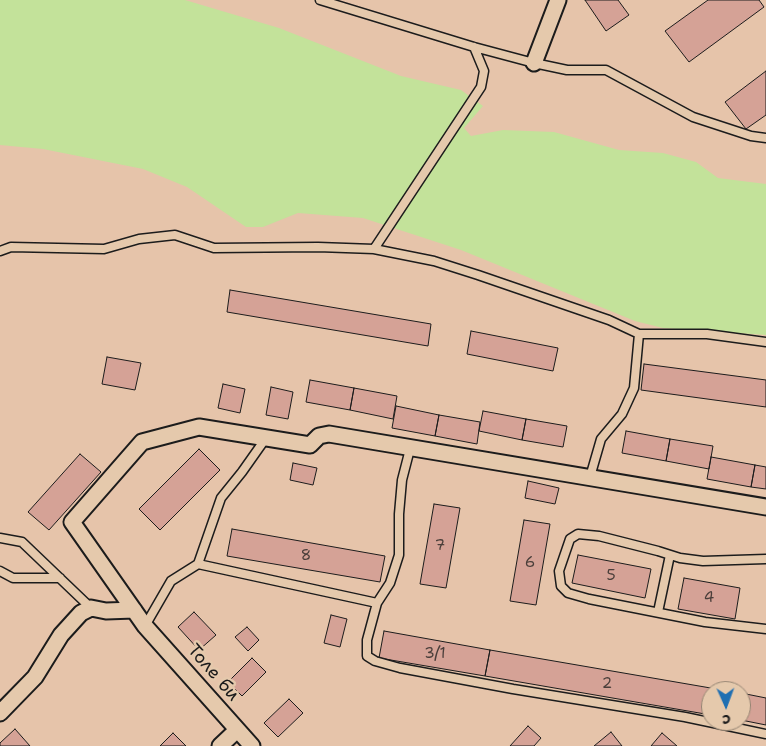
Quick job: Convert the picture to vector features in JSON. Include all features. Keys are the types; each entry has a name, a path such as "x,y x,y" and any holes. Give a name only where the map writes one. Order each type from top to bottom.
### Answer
{"street":[{"path":"534,63 558,0"},
{"name":"Толе би","path":"252,746 145,626 72,522 142,442 199,427 266,438"},
{"path":"266,438 310,445 319,436 329,434 766,507"},
{"path":"0,713 35,677 61,635 81,613 91,608 106,611 134,610"},
{"path":"220,746 237,730"}],"lane":[{"path":"320,0 474,47 534,63 567,70 606,70 693,117 751,136 766,138"},
{"path":"374,249 481,87 484,71 474,47"},
{"path":"0,251 11,247 104,249 139,240 175,235 214,248 318,247 374,249 434,261 478,275 609,320 639,334 708,334 766,342"},
{"path":"590,477 601,440 622,414 634,388 639,334"},
{"path":"145,626 171,581 198,564 221,498 266,438"},
{"path":"410,449 402,480 399,514 399,555 390,583 377,603 367,640 366,656 375,661 513,689 685,717 766,734"},
{"path":"766,559 703,561 680,558 599,536 578,534 570,539 559,571 561,586 568,592 590,599 705,622 766,629"},
{"path":"0,538 22,542 91,608"},
{"path":"658,612 670,554"},
{"path":"198,564 377,603"},
{"path":"0,571 13,578 60,578"}],"green space":[{"path":"0,0 185,0 279,28 401,76 461,90 483,106 464,128 471,136 503,130 554,132 619,150 663,153 696,162 718,178 766,184 766,335 663,328 635,321 461,250 363,218 298,213 263,227 246,227 187,187 143,169 43,149 0,145"}],"building":[{"path":"585,0 618,0 629,15 606,31"},
{"path":"708,0 759,0 764,7 689,62 665,31"},
{"path":"766,71 766,115 746,129 725,102"},
{"path":"230,290 431,324 428,346 227,312"},
{"path":"471,331 558,348 553,371 467,354"},
{"path":"107,357 141,363 135,390 102,384"},
{"path":"644,364 766,380 766,407 641,390"},
{"path":"310,380 354,388 350,410 306,402"},
{"path":"223,384 245,389 240,413 218,408"},
{"path":"271,387 293,392 288,419 266,415"},
{"path":"354,388 397,396 393,419 350,410"},
{"path":"396,406 439,415 435,436 392,428"},
{"path":"483,411 526,419 522,440 479,431"},
{"path":"439,415 480,422 477,444 435,436"},
{"path":"526,419 567,426 563,447 522,440"},
{"path":"626,431 670,439 666,461 622,453"},
{"path":"670,439 713,446 709,469 666,461"},
{"path":"199,449 220,470 160,530 139,509"},
{"path":"80,454 101,472 49,530 28,512"},
{"path":"711,457 755,465 751,487 707,479"},
{"path":"293,463 317,468 313,485 290,480"},
{"path":"755,465 766,467 766,489 751,487"},
{"path":"528,481 559,488 555,504 525,498"},
{"path":"434,504 460,508 446,588 420,584"},
{"path":"524,520 550,524 536,605 510,601"},
{"path":"232,529 385,556 380,582 227,556"},
{"path":"578,555 651,569 645,598 572,583"},
{"path":"684,578 740,588 735,619 678,609"},
{"path":"194,612 216,635 199,650 178,627"},
{"path":"331,615 347,619 340,647 324,643"},
{"path":"247,627 259,640 248,651 235,637"},
{"path":"384,631 490,650 485,676 379,658"},
{"path":"490,650 701,686 701,713 485,676"},
{"path":"252,658 266,672 242,696 228,682"},
{"path":"751,695 766,698 766,725 751,722"},
{"path":"289,699 303,713 278,737 264,723"},
{"path":"528,726 541,738 534,746 510,746"},
{"path":"15,729 30,746 0,746 0,743"},
{"path":"611,732 622,746 594,746"},
{"path":"173,733 186,746 160,746"},
{"path":"662,733 677,746 651,746"}]}
